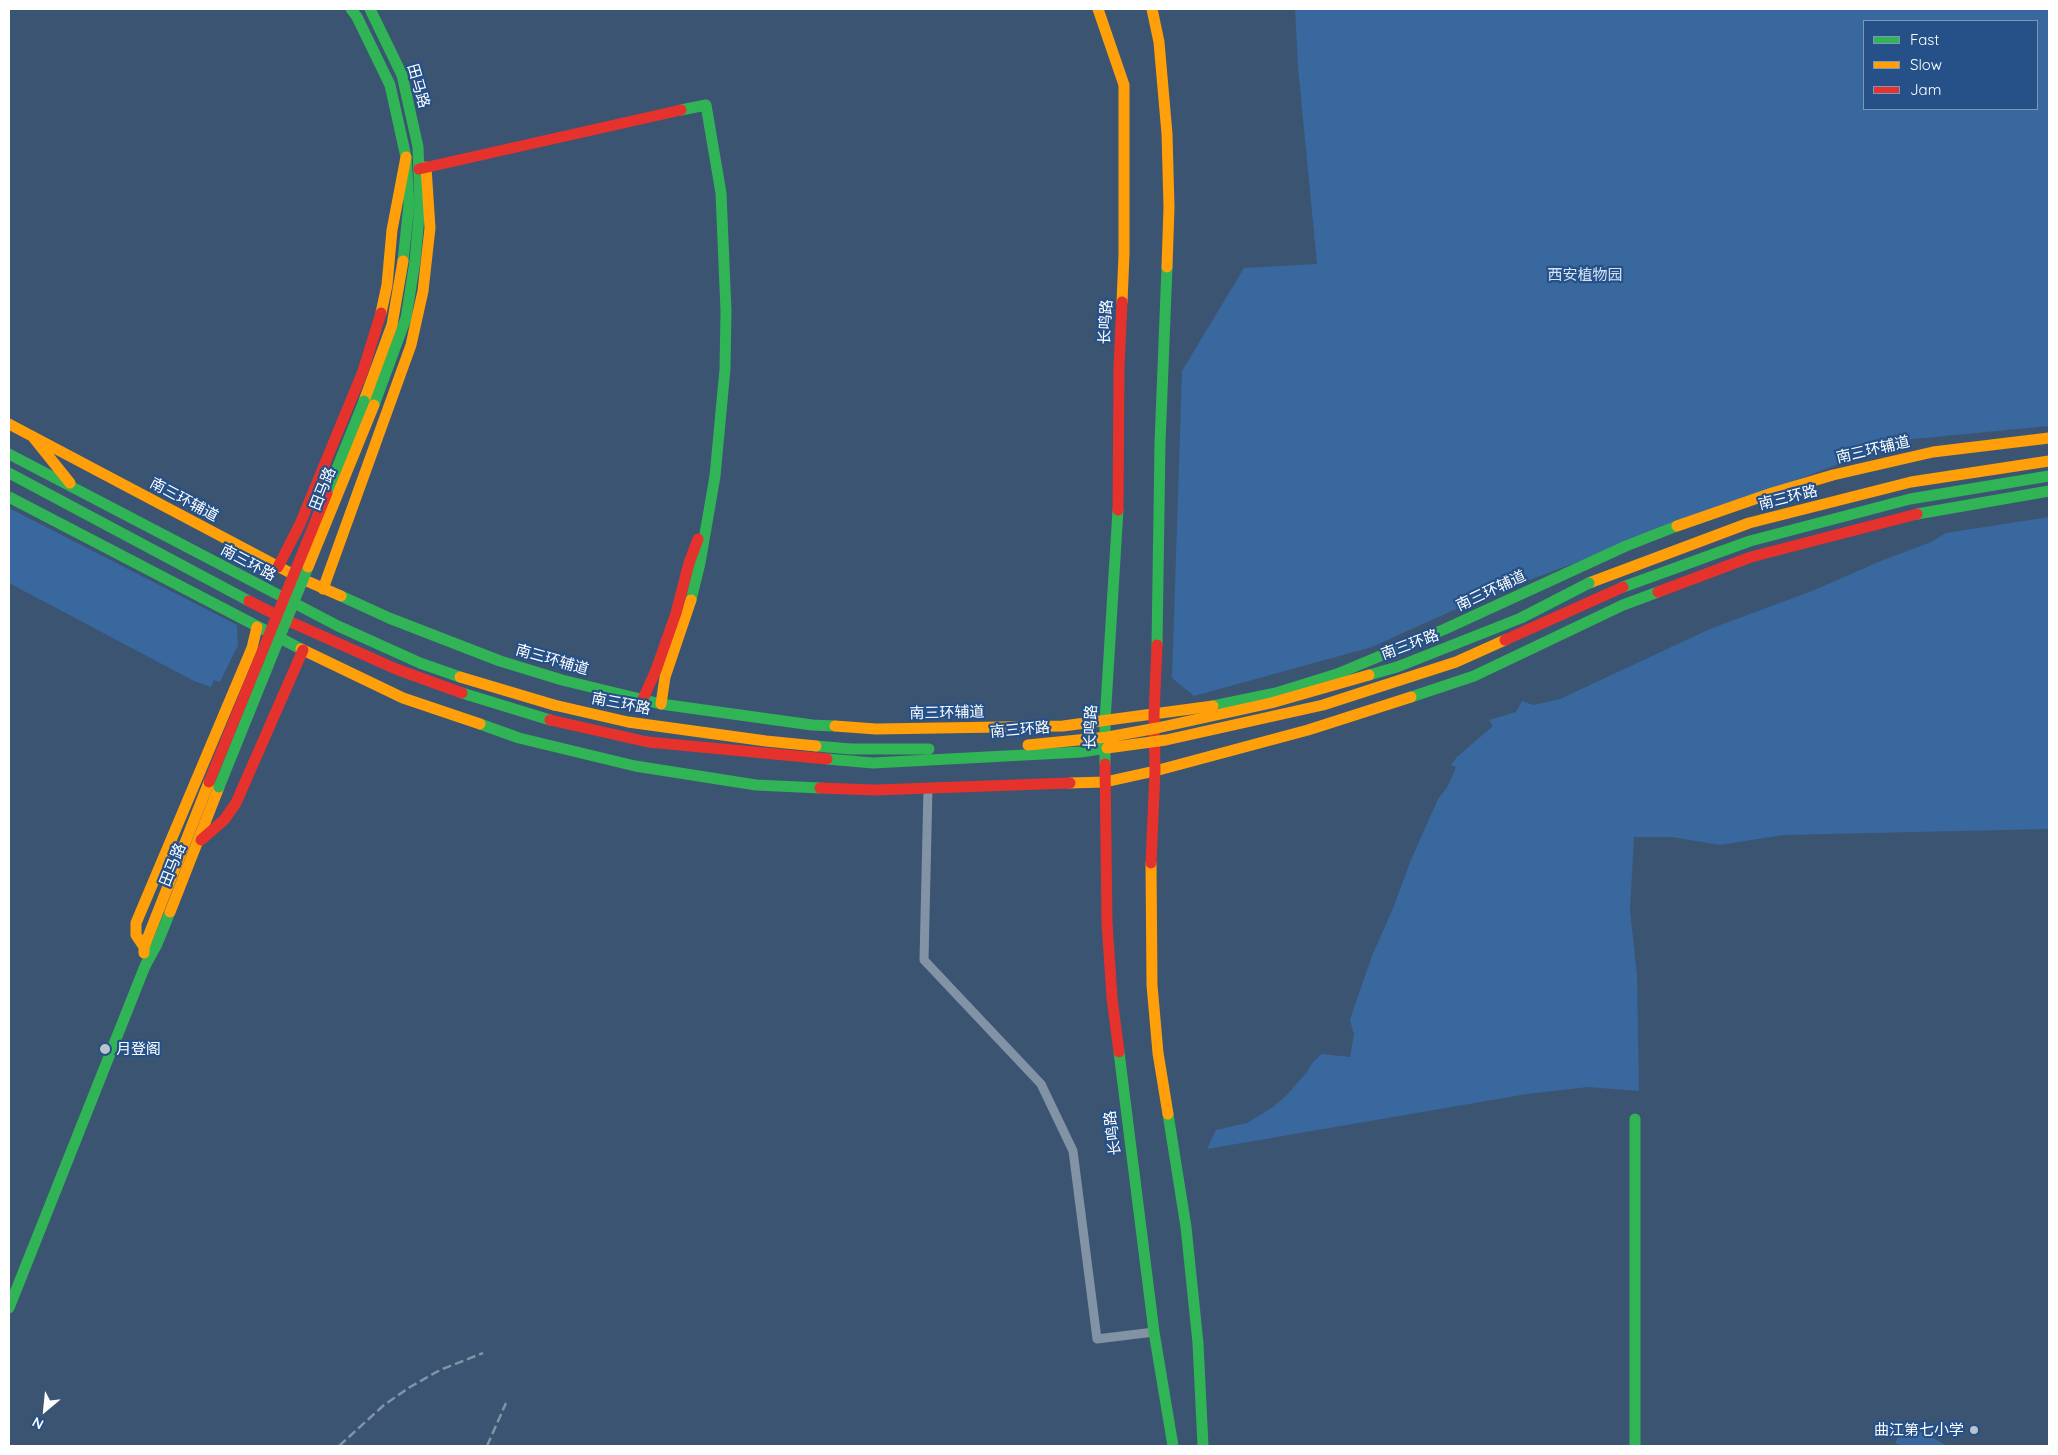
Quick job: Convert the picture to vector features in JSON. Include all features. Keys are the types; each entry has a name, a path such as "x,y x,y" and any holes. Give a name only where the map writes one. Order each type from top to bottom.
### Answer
{"main road":[{"name":"田马路","path":"145,966 144,947 214,785 369,403 392,325 402,272 409,204 406,157 390,85 357,17 351,9"},
{"name":"田马路","path":"369,403 388,372 406,318 415,261 422,168 402,75 370,9"},
{"name":"长鸣路","path":"1098,9 1124,85 1124,254 1119,367 1118,512 1111,654 1105,721 1107,922 1112,998 1154,1332 1173,1446"},
{"path":"1152,9 1160,51 1167,134 1169,207 1160,424 1158,632 1154,715 1155,772 1151,872 1152,985 1158,1053 1186,1227 1198,1343 1203,1446"},
{"path":"324,589 411,345 424,291 430,228 422,168 706,105 721,193 726,311 725,369 721,423 715,476 698,573 688,610 665,677 661,704"},
{"path":"278,567 307,506 363,371 377,329 387,285 392,230 406,157"},
{"name":"南三环辅道","path":"9,424 278,567 389,618 500,661 562,680 661,704 812,725 876,729 1024,728 1105,721 1219,705 1276,692 1337,674 1445,629 1626,546 1694,519 1772,493 1832,475 1933,452 2049,438"},
{"path":"33,437 74,489"},
{"name":"南三环路","path":"9,454 290,602 412,659 481,684 554,705 628,722 766,742 886,751 1009,747 1108,736 1200,720 1271,704 1397,667 1521,618 1589,583 1749,523 1911,482 2049,461"},
{"name":"南三环路","path":"9,473 284,619 396,669 474,698 550,720 648,742 873,763 1081,752 1166,740 1323,705 1456,662 1623,587 1750,541 1910,499 2049,476"},
{"path":"9,497 257,627 403,698 518,738 635,766 756,785 875,790 1105,782 1155,772 1308,730 1474,676 1623,605 1750,557 1915,514 2049,491"},
{"path":"643,699 656,670 676,613 689,563 707,515"},
{"path":"144,947 136,935 136,923 252,648 257,627"},
{"path":"199,841 224,820 236,803 303,650"},
{"name":"田马路","path":"9,1308 145,966 157,944 199,841 214,785"},
{"path":"1635,1119 1635,1446"}],"street":[{"path":"928,788 924,960 1041,1084 1073,1151 1096,1339 1154,1332"}],"green space":[{"name":"西安植物园","path":"1295,9 2049,9 2049,426 1903,440 1476,600 1372,647 1194,696 1172,678 1182,371 1244,268 1317,264 1298,67"},
{"path":"9,508 237,625 238,645 220,682 214,680 211,687 194,681 9,583"},
{"path":"2049,517 2049,829 1783,835 1720,845 1672,837 1634,837 1630,910 1637,976 1639,1091 1588,1087 1527,1094 1207,1149 1216,1130 1247,1123 1273,1107 1286,1096 1314,1061 1322,1054 1350,1057 1354,1034 1350,1021 1352,1013 1372,956 1394,906 1410,862 1438,799 1448,786 1456,767 1451,765 1457,757 1493,726 1489,720 1516,712 1522,701 1533,705 1560,699 1712,628 1812,591 1883,560 1931,542 1946,533"},
{"path":"1906,1424 1948,1446 1903,1446 1895,1443"}],"railway":[{"path":"339,1446 384,1405 410,1387 440,1370 483,1353"},
{"path":"487,1446 506,1403"}],"traffic: fast":[{"path":"351,9 357,17 390,85 406,157 409,204 403,261"},
{"path":"370,9 402,75 418,147 420,205 415,261 406,318 374,405"},
{"path":"681,110 706,105 721,193 726,311 725,369 715,476 700,563 691,600"},
{"path":"1157,645 1160,443 1167,267"},
{"path":"327,493 364,401"},
{"path":"9,454 338,626 420,663 460,677"},
{"path":"9,473 249,601"},
{"path":"1623,587 1750,541 1910,499 2049,476"},
{"path":"1917,514 2049,491"},
{"path":"9,497 301,649"},
{"path":"1105,764 1105,721 1118,510"},
{"path":"1213,706 1276,693 1337,674 1445,629 1626,546 1677,526"},
{"path":"219,787 308,567"},
{"path":"1369,675 1397,667 1521,618 1589,583"},
{"path":"1411,697 1474,676 1623,605 1658,592"},
{"path":"341,596 389,618 500,661 562,680 661,704 812,725 835,726"},
{"path":"462,693 550,720"},
{"path":"480,724 519,738 635,766 756,785 820,788"},
{"path":"816,746 851,749 929,749"},
{"path":"827,759 873,763 1081,752 1107,748"},
{"path":"9,1308 145,966 157,944 170,912"},
{"path":"1119,1052 1154,1332 1173,1446"},
{"path":"1168,1114 1186,1227 1198,1343 1203,1446"},
{"path":"1635,1119 1635,1446"}],"traffic: slow":[{"path":"1098,9 1124,85 1124,255 1122,302"},
{"path":"1152,9 1159,42 1167,134 1169,207 1167,267"},
{"path":"381,313 387,285 392,230 406,157"},
{"path":"323,589 411,345 423,291 430,228 426,167"},
{"path":"364,401 392,325 403,261"},
{"path":"308,567 374,405"},
{"path":"9,424 300,578 341,596"},
{"path":"33,437 70,483"},
{"path":"1677,526 1772,493 1833,475 1933,452 2049,438"},
{"path":"1589,583 1749,523 1911,482 2049,461"},
{"path":"661,704 665,677 691,600"},
{"path":"144,947 136,935 136,923 252,648 257,627"},
{"path":"1107,748 1166,740 1323,705 1456,662 1505,640"},
{"path":"301,649 403,698 480,724"},
{"path":"1028,745 1108,737 1157,728 1271,703 1369,675"},
{"path":"460,677 554,705"},
{"path":"1070,783 1105,782 1155,771 1308,730 1411,697"},
{"path":"554,705 628,722 816,746"},
{"path":"835,726 876,729 1063,726 1213,706"},
{"path":"144,953 144,947 209,782"},
{"path":"170,912 219,787"},
{"path":"1151,863 1152,985 1158,1053 1168,1114"}],"traffic: jam":[{"path":"419,169 681,110"},
{"path":"1118,510 1119,367 1122,302"},
{"path":"278,567 300,524 363,371 381,313"},
{"path":"209,782 327,493"},
{"path":"1658,592 1751,557 1917,514"},
{"path":"643,699 656,670 676,613 689,563 698,539"},
{"path":"1505,640 1623,587"},
{"path":"249,601 284,619 396,669 462,693"},
{"path":"1151,863 1157,645"},
{"path":"201,840 224,820 236,803 303,650"},
{"path":"550,720 648,742 827,759"},
{"path":"1105,764 1107,922 1112,998 1119,1052"},
{"path":"820,788 875,790 1070,783"}],"place":[{"name":"月登阁","path":"105,1049"},
{"name":"曲江第七小学","path":"1974,1430"}]}
